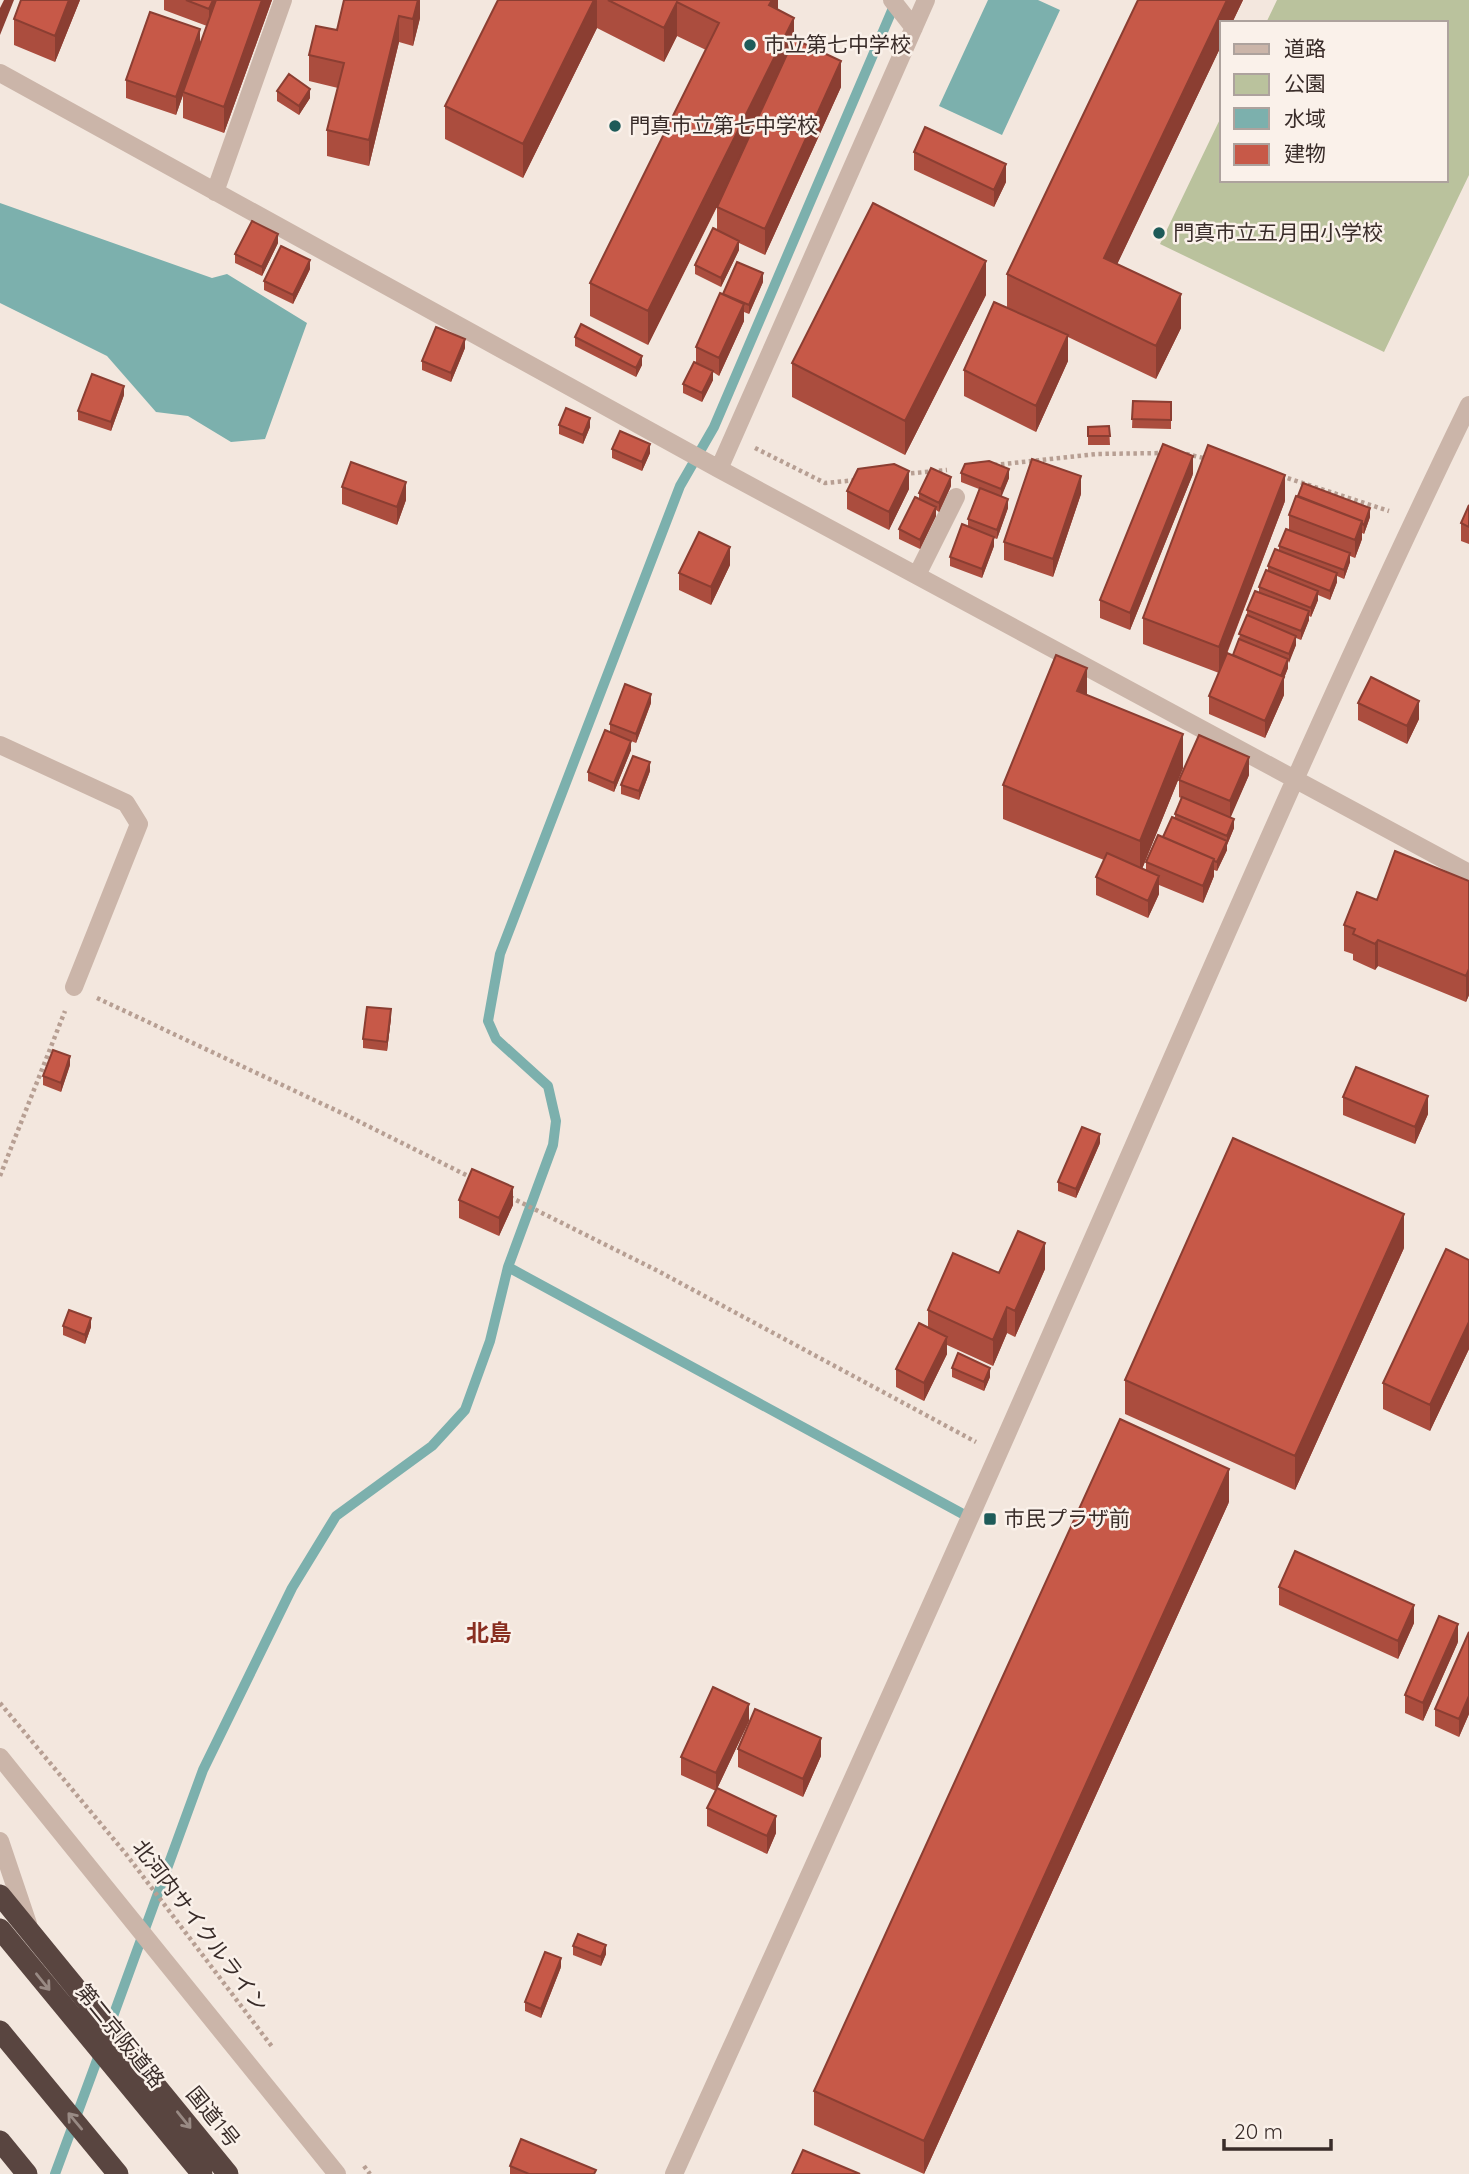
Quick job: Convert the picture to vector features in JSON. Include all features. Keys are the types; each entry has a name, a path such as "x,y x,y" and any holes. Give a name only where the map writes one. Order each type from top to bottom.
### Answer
{"highway":[{"name":"国道1号","path":"0,1895 228,2174"},
{"name":"第二京阪道路","path":"0,1929 202,2174"},
{"path":"0,2031 118,2174"},
{"path":"0,2141 27,2174"}],"street":[{"path":"215,192 283,0"},
{"path":"892,0 914,28"},
{"path":"719,469 926,0"},
{"path":"0,73 719,469 1469,873"},
{"path":"674,2174 999,1454 1296,778 1469,405"},
{"path":"917,575 956,497"},
{"path":"0,745 126,803 139,824 74,987"},
{"path":"0,1757 337,2174"},
{"path":"0,1841 29,1930"}],"path":[{"path":"733,438 825,483 863,479"},
{"path":"993,465 1097,454 1177,452 1217,460"},
{"path":"902,475 954,469"},
{"path":"1271,472 1414,519"},
{"path":"0,1176 74,987 346,1115 484,1184"},
{"path":"508,1196 658,1271 999,1454"},
{"name":"北河内サイクルライン","path":"0,1703 126,1854 277,2053"},
{"path":"362,2163 370,2174"}],"green space":[{"path":"1277,0 1469,0 1469,175 1384,352 1160,244 1220,119 1220,182 1448,182 1448,21 1267,21"}],"water":[{"path":"988,0 1038,0 1060,10 1002,135 939,106"},
{"path":"0,203 212,278 227,274 307,323 265,439 231,442 188,416 156,412 107,356 0,303"}],"building":[{"path":"21,0 69,0 55,36 14,19"},
{"path":"186,0 213,0 209,9"},
{"path":"216,0 262,0 224,107 183,92"},
{"path":"344,0 418,0 413,19 399,16 369,140 327,130 344,63 309,55 316,26 337,30"},
{"path":"498,0 594,0 523,144 445,106"},
{"path":"608,0 772,0 769,5 794,18 648,311 590,283 719,23 677,2 664,28"},
{"path":"1138,0 1227,0 1104,258 1181,294 1156,346 1007,274"},
{"path":"150,12 200,29 176,97 126,80"},
{"path":"794,39 841,61 765,229 717,207"},
{"path":"289,74 310,89 299,106 277,91"},
{"path":"925,127 1006,164 994,190 914,152"},
{"path":"873,203 986,261 905,421 792,363"},
{"path":"252,221 278,234 262,267 235,254"},
{"path":"713,228 739,241 721,278 695,265"},
{"path":"281,246 310,260 293,295 264,281"},
{"path":"737,262 763,273 749,305 723,294"},
{"path":"720,293 744,304 719,358 696,347"},
{"path":"994,302 1068,335 1036,406 964,370"},
{"path":"581,324 642,356 636,368 575,337"},
{"path":"436,327 465,339 451,373 422,361"},
{"path":"694,362 713,371 702,393 683,384"},
{"path":"92,374 124,386 111,422 78,411"},
{"path":"1133,401 1171,402 1171,420 1132,419"},
{"path":"566,408 590,418 583,435 559,425"},
{"path":"1109,426 1110,436 1088,436 1088,427"},
{"path":"620,431 650,444 642,462 612,449"},
{"path":"1163,444 1193,456 1130,613 1100,600"},
{"path":"1208,445 1285,475 1219,647 1143,618"},
{"path":"1032,459 1081,476 1053,559 1004,542"},
{"path":"989,461 1009,469 1001,489 961,473 965,464"},
{"path":"351,462 406,482 397,507 342,487"},
{"path":"894,464 909,471 889,512 847,491 858,469"},
{"path":"931,468 951,477 939,503 919,493"},
{"path":"1303,483 1370,508 1364,525 1362,521 1298,496"},
{"path":"980,488 1008,499 997,530 968,519"},
{"path":"1296,496 1362,521 1355,540 1289,515"},
{"path":"915,497 936,507 920,540 899,529"},
{"path":"1469,505 1469,527 1461,523"},
{"path":"962,524 994,537 982,569 950,557"},
{"path":"1286,529 1350,553 1344,570 1279,546"},
{"path":"699,532 730,547 711,587 679,573"},
{"path":"1275,549 1337,573 1330,591 1268,566"},
{"path":"1266,570 1318,591 1311,608 1259,587"},
{"path":"1255,591 1309,611 1301,631 1247,610"},
{"path":"1247,615 1296,636 1289,654 1239,634"},
{"path":"1239,639 1288,659 1281,676 1233,655"},
{"path":"1227,653 1284,677 1265,721 1209,696"},
{"path":"1056,655 1087,668 1077,691 1183,734 1140,841 1003,785"},
{"path":"1371,677 1419,701 1407,726 1358,703"},
{"path":"625,684 651,694 636,734 610,724"},
{"path":"605,730 631,741 614,783 588,772"},
{"path":"1199,735 1249,757 1230,801 1179,780"},
{"path":"633,756 650,762 639,791 621,785"},
{"path":"1182,797 1234,819 1227,836 1175,814"},
{"path":"1172,817 1227,841 1217,862 1163,837"},
{"path":"1158,835 1214,859 1203,886 1146,862"},
{"path":"1395,851 1469,881 1469,969 1466,976 1378,940 1375,944 1353,934 1355,929 1344,925 1357,892 1377,900"},
{"path":"1107,853 1159,876 1148,901 1096,877"},
{"path":"367,1007 391,1009 387,1042 363,1039"},
{"path":"53,1050 70,1056 61,1083 43,1076"},
{"path":"1356,1067 1428,1096 1415,1127 1343,1097"},
{"path":"1082,1127 1100,1134 1076,1189 1058,1182"},
{"path":"1233,1138 1404,1214 1295,1456 1125,1380"},
{"path":"472,1169 513,1187 499,1218 459,1200"},
{"path":"1018,1231 1045,1243 1015,1311 1007,1307 993,1340 928,1310 953,1253 999,1273"},
{"path":"1446,1249 1469,1260 1469,1322 1430,1405 1383,1383"},
{"path":"69,1310 91,1318 85,1335 63,1326"},
{"path":"919,1323 947,1337 924,1383 896,1369"},
{"path":"958,1353 990,1368 984,1382 952,1368"},
{"path":"1120,1419 1229,1469 924,2141 814,2091"},
{"path":"1295,1551 1414,1605 1398,1641 1279,1587"},
{"path":"1439,1616 1458,1624 1423,1703 1405,1695"},
{"path":"1469,1632 1469,1696 1459,1719 1435,1709"},
{"path":"713,1687 749,1704 716,1773 681,1757"},
{"path":"755,1709 821,1738 803,1779 738,1749"},
{"path":"717,1788 776,1816 767,1836 707,1808"},
{"path":"578,1934 606,1945 601,1957 573,1946"},
{"path":"545,1952 561,1958 541,2009 525,2002"},
{"path":"521,2139 596,2170 594,2174 529,2174 510,2166"},
{"path":"803,2150 860,2174 792,2174"}],"waterway":[{"path":"108,2030 203,1770 292,1588 336,1516 432,1446 465,1410 490,1341 508,1267 553,1145 556,1121 548,1086 496,1039 488,1021 500,954 680,486 714,427 896,1"},
{"path":"508,1267 961,1513"},
{"path":"55,2174 100,2052"}],"place":[{"name":"市立第七中学校","path":"750,45"},
{"name":"門真市立第七中学校","path":"615,126"},
{"name":"門真市立五月田小学校","path":"1159,233"},
{"name":"市民プラザ前","path":"990,1519"}],"district":[{"name":"北島","path":"489,1633"}]}
